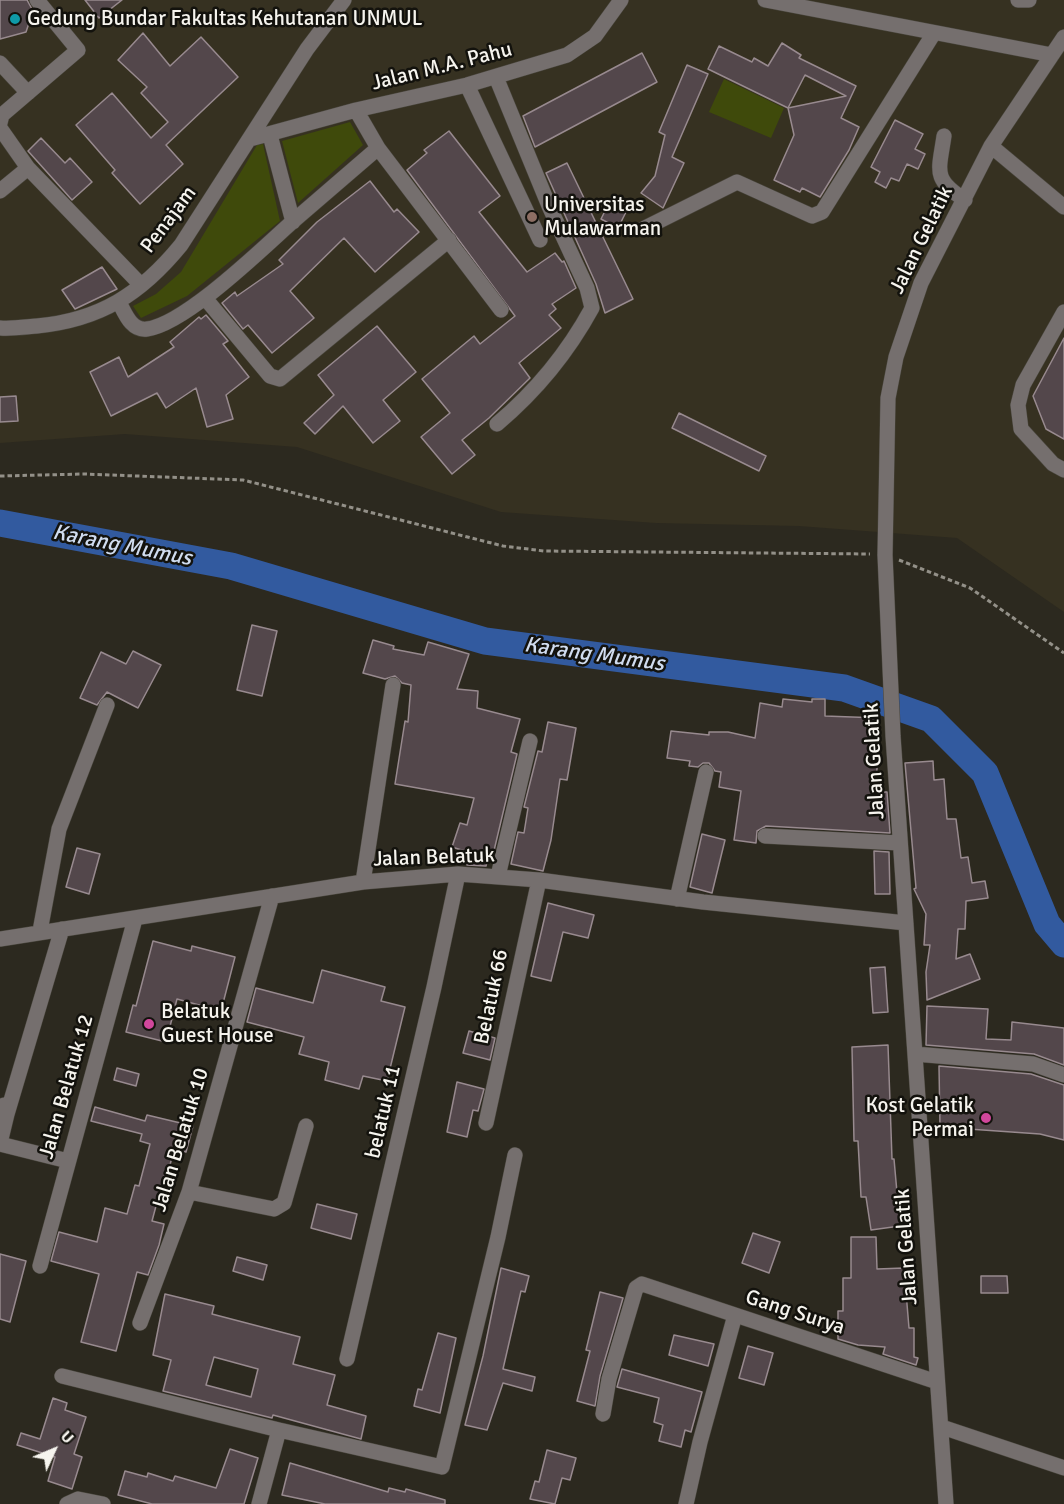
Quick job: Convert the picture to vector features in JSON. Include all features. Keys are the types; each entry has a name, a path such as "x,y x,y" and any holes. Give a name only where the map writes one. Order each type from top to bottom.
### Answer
{"street":[{"path":"37,0 78,50 2,115 0,125 28,168 141,285"},
{"name":"Penajam","path":"0,328 56,324 106,310 120,302 166,263 181,245 307,50 344,0"},
{"name":"Jalan M.A. Pahu","path":"250,139 356,110 467,85 567,55 595,36 621,0"},
{"path":"765,0 828,6 934,33 1060,47"},
{"path":"1018,0 1029,0"},
{"path":"645,228 737,182 812,216 822,213 934,33"},
{"name":"Jalan Gelatik","path":"946,1504 893,736 885,555 885,437 888,398 896,357 921,283 991,146 1060,47"},
{"path":"0,63 28,93"},
{"path":"496,77 549,206 587,288 592,308 579,332 527,398 497,424"},
{"path":"467,85 540,240"},
{"path":"356,110 378,148 501,309"},
{"path":"270,135 293,222"},
{"path":"944,136 939,168 942,182 945,188 964,200"},
{"path":"991,146 1064,207"},
{"path":"120,302 130,323 146,329 170,320 205,298 378,148"},
{"path":"0,191 28,168"},
{"path":"205,298 270,376 280,379 449,240"},
{"path":"1064,312 1023,385 1018,405 1021,429 1053,464 1064,470"},
{"path":"363,882 393,685"},
{"path":"40,931 59,829 106,705"},
{"path":"498,876 530,741"},
{"path":"677,899 706,772"},
{"path":"765,836 900,843"},
{"name":"Jalan Belatuk","path":"0,939 363,882 458,874 539,880 677,899 906,923"},
{"name":"belatuk 11","path":"347,1359 384,1207 458,874"},
{"name":"Belatuk 66","path":"486,1124 539,880"},
{"name":"Jalan Belatuk 10","path":"141,1323 189,1192 272,896"},
{"name":"Jalan Belatuk 12","path":"40,1266 135,919"},
{"path":"62,928 4,1108 0,1143 68,1161"},
{"path":"915,1054 1033,1064 1064,1075"},
{"path":"189,1192 274,1209 284,1203 306,1126"},
{"path":"62,1376 279,1430 442,1467 498,1237 515,1155"},
{"name":"Gang Surya","path":"603,1414 609,1379 636,1288 640,1284 937,1382"},
{"path":"686,1504 700,1442 735,1315"},
{"path":"942,1426 1064,1468"},
{"path":"259,1504 279,1430"},
{"path":"67,1504 78,1499 103,1504"}],"path":[{"path":"0,476 84,474 243,480 503,546 544,551 885,555 970,588 1064,653"}],"shaded area":[{"name":"Universitas Mulawarman","path":"0,0 1064,0 1064,612 957,538 799,526 656,523 501,512 297,447 125,434 0,443"}],"green space":[{"path":"724,79 784,108 771,138 709,112"},
{"path":"350,122 363,145 298,203 282,141"},
{"path":"263,144 280,221 187,296 141,318 133,306 156,294 181,272 257,145"}],"building":[{"name":"Gedung Bundar Fakultas Kehutanan UNMUL","path":"0,0 27,0 33,11 26,32 0,39"},
{"path":"85,0 122,0 99,18"},
{"path":"143,33 170,66 201,37 238,77 166,145 183,164 140,204 112,173 115,170 76,125 112,93 151,138 168,122 141,93 147,87 118,60"},
{"path":"782,43 801,55 799,58 856,86 841,118 859,127 849,150 820,197 802,188 800,192 774,180 794,135 788,108 708,69 719,46 752,62 754,58 768,66","holes":["805,75 846,96 788,108"]},
{"path":"642,53 657,82 535,147 523,116"},
{"path":"687,65 708,74 672,157 684,163 663,208 641,193 655,176 665,135 659,132"},
{"path":"895,120 923,134 915,149 925,154 918,169 907,164 899,181 891,178 886,188 875,182 880,172 871,167"},
{"path":"449,131 500,196 479,212 527,272 555,253 562,262 564,261 576,288 552,304 556,309 549,315 561,328 519,363 530,378 489,418 462,440 475,455 452,474 421,437 450,413 422,379 474,336 480,344 515,316 407,170 427,153 424,150"},
{"path":"41,138 65,163 70,158 92,182 72,200 28,151"},
{"path":"567,163 633,299 605,313 596,284 546,173"},
{"path":"370,181 394,212 397,209 419,232 375,272 344,238 290,291 314,318 272,353 248,325 243,329 222,303 235,292 237,296 283,264 279,260 317,222"},
{"path":"612,197 629,206 618,228 601,219"},
{"path":"102,267 117,289 75,309 62,290"},
{"path":"206,315 228,341 223,344 249,377 226,395 233,419 207,427 196,388 166,408 157,393 111,416 90,372 119,357 128,377 174,347 170,342 199,317 201,319"},
{"path":"377,326 416,372 383,400 400,421 373,443 343,406 315,434 304,423 334,395 318,375"},
{"path":"1064,338 1064,439 1046,429 1033,396"},
{"path":"16,396 18,421 0,422 0,397"},
{"path":"679,413 766,456 759,471 672,428"},
{"path":"252,625 277,631 262,696 237,690"},
{"path":"373,640 394,646 393,649 424,655 428,642 469,654 457,689 478,691 477,708 520,719 511,752 517,754 492,859 488,858 486,866 467,865 471,853 452,847 460,823 467,825 474,798 395,784 405,721 408,722 411,685 402,683 395,676 385,679 363,673"},
{"path":"133,651 161,665 138,708 107,692 97,705 80,698 101,652 126,664"},
{"path":"783,699 812,702 812,699 825,699 825,716 879,718 876,792 887,792 890,833 766,826 757,831 756,843 734,840 741,791 719,787 721,772 715,771 709,763 703,763 698,767 689,766 690,761 667,758 671,731 709,735 709,732 728,732 755,738 760,703 782,707"},
{"path":"548,722 576,728 567,780 560,779 551,840 543,871 511,864 518,832 524,833 528,808 524,807 538,751 542,752"},
{"path":"933,761 934,780 944,779 947,819 956,819 961,858 968,857 972,883 985,881 988,898 966,901 965,929 958,929 956,959 970,954 980,979 927,1000 926,972 930,945 924,945 926,914 914,889 916,888 905,763"},
{"path":"702,834 725,840 712,893 690,887"},
{"path":"77,848 100,854 89,894 66,887"},
{"path":"874,851 889,852 890,894 875,894"},
{"path":"548,903 594,915 588,938 563,932 551,981 531,976"},
{"path":"153,941 191,951 192,946 235,957 221,1011 177,999 166,1042 126,1032 133,1005 136,1006"},
{"path":"885,967 888,1012 873,1013 870,968"},
{"path":"322,970 385,987 381,1001 405,1007 387,1081 363,1076 359,1089 325,1080 329,1062 299,1054 304,1037 247,1022 256,988 313,1003"},
{"path":"927,1006 988,1009 986,1039 1011,1040 1012,1022 1064,1028 1064,1065 1034,1054 926,1045"},
{"path":"469,1031 495,1038 490,1060 463,1053"},
{"path":"888,1045 892,1159 894,1159 900,1226 871,1230 866,1197 861,1197 858,1141 854,1141 852,1047"},
{"path":"939,1066 1031,1074 1064,1085 1064,1140 1040,1134 940,1127"},
{"path":"117,1068 139,1074 136,1086 114,1080"},
{"path":"457,1082 484,1089 478,1111 473,1110 467,1137 447,1132"},
{"path":"95,1107 145,1121 147,1115 193,1126 186,1152 174,1149 167,1177 164,1176 152,1221 164,1224 159,1245 148,1275 137,1272 116,1351 81,1342 99,1274 51,1261 59,1232 97,1242 105,1208 127,1214 135,1185 139,1186 150,1144 140,1141 142,1134 91,1121"},
{"path":"317,1204 357,1214 351,1239 311,1228"},
{"path":"753,1233 780,1242 769,1273 742,1263"},
{"path":"851,1237 876,1237 877,1269 904,1268 909,1328 914,1328 914,1357 918,1358 916,1365 883,1354 885,1347 858,1345 838,1339 838,1311 843,1311 843,1278 851,1278"},
{"path":"0,1254 26,1261 10,1322 0,1319"},
{"path":"237,1257 267,1265 263,1280 233,1271"},
{"path":"501,1268 529,1276 525,1292 521,1291 503,1369 535,1377 532,1391 503,1383 487,1430 465,1425 483,1356"},
{"path":"981,1276 1007,1276 1008,1293 981,1293"},
{"path":"600,1292 623,1298 600,1376 595,1406 577,1401 590,1351 586,1350"},
{"path":"165,1294 214,1306 212,1314 300,1337 293,1364 335,1375 327,1405 366,1416 361,1439 273,1415 272,1418 163,1391 171,1360 153,1355","holes":["214,1357 258,1369 251,1397 206,1385"]},
{"path":"438,1333 456,1338 440,1413 414,1406 418,1389 422,1390"},
{"path":"674,1335 714,1344 708,1366 669,1355"},
{"path":"748,1346 773,1353 764,1385 739,1378"},
{"path":"622,1369 702,1392 691,1432 685,1430 681,1447 659,1441 663,1425 654,1422 659,1398 617,1387"},
{"path":"53,1398 67,1403 65,1410 86,1417 74,1454 82,1457 72,1489 48,1481 55,1457 17,1445 21,1433 40,1439"},
{"path":"230,1449 258,1458 244,1504 152,1504 118,1495 125,1471 147,1477 148,1473 173,1481 175,1476 216,1488"},
{"path":"547,1450 576,1458 570,1480 562,1478 555,1504 530,1499 535,1481 539,1482"},
{"path":"290,1463 388,1492 389,1488 405,1492 406,1489 445,1500 445,1504 325,1504 282,1495"}],"waterway":[{"name":"Karang Mumus","path":"0,523 231,566 485,641 844,688 931,719 985,773 1047,924 1064,944"}],"place":[{"name":"Gedung Bundar Fakultas Kehutanan UNMUL","path":"15,19"},
{"name":"Universitas Mulawarman","path":"532,217"},
{"name":"Belatuk Guest House","path":"149,1024"},
{"name":"Kost Gelatik Permai","path":"986,1118"}]}
